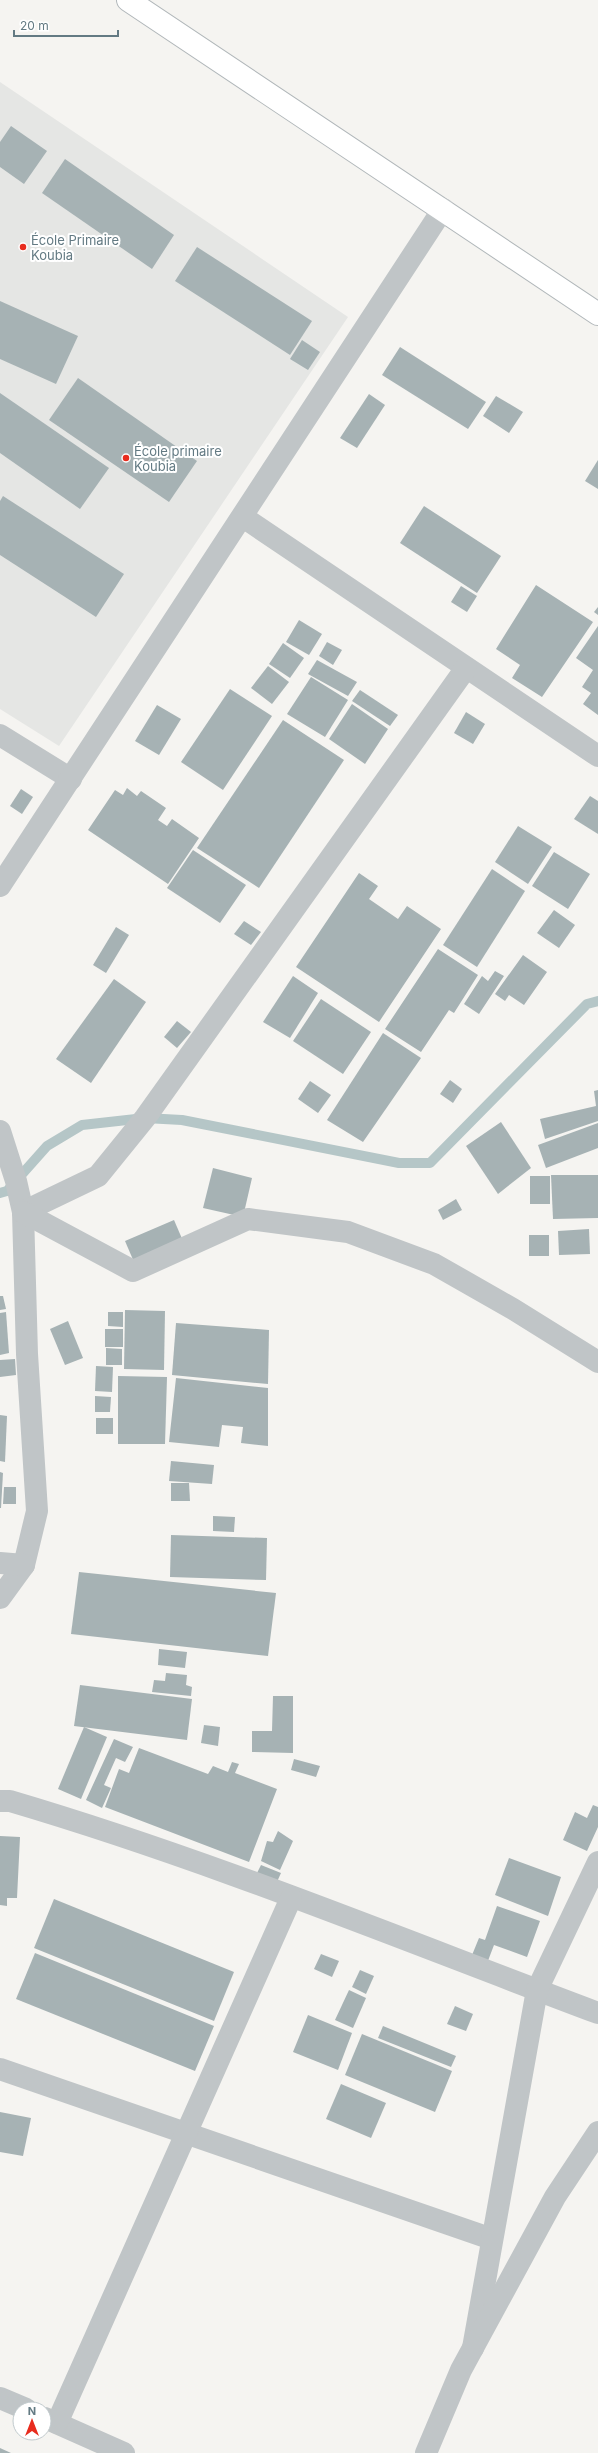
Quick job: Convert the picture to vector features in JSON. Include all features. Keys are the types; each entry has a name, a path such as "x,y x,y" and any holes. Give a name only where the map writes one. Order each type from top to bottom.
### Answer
{"main road":[{"path":"128,0 443,209 598,314"}],"street":[{"path":"0,886 243,517 443,209"},
{"path":"243,517 598,756"},
{"path":"22,1212 98,1176 145,1118 466,668"},
{"path":"0,735 71,779"},
{"path":"0,1131 16,1180 22,1212 27,1354 37,1511 24,1565 0,1598"},
{"path":"22,1212 133,1271 248,1219 348,1232 434,1264 513,1309 598,1362"},
{"path":"0,1563 24,1565"},
{"path":"0,1801 10,1801 94,1826 292,1898 598,2013"},
{"path":"473,2348 537,1990 598,1862"},
{"path":"52,2418 187,2133 292,1898"},
{"path":"0,2069 492,2239"},
{"path":"426,2453 461,2370 555,2197 598,2132"},
{"path":"0,2398 12,2403"},
{"path":"52,2420 124,2453"}],"shaded area":[{"name":"École primaire Koubia","path":"0,82 348,317 59,746 0,709"}],"building":[{"path":"11,126 47,151 24,184 0,167 0,142"},
{"path":"65,159 174,235 152,269 42,193"},
{"path":"197,247 312,321 290,355 175,281"},
{"path":"0,301 78,336 56,384 0,359"},
{"path":"302,340 320,352 308,370 290,359"},
{"path":"400,347 486,402 468,429 382,375"},
{"path":"78,378 197,461 169,502 49,420"},
{"path":"0,393 109,468 80,509 0,453"},
{"path":"369,394 385,405 357,448 340,438"},
{"path":"496,396 523,412 509,433 483,416"},
{"path":"598,460 598,489 585,481"},
{"path":"3,496 124,574 96,617 0,555 0,501"},
{"path":"424,506 501,556 477,593 400,543"},
{"path":"536,585 593,622 542,697 512,678 520,665 496,649"},
{"path":"461,586 477,596 467,612 451,602"},
{"path":"598,607 598,615 594,612"},
{"path":"299,620 322,634 309,655 286,642"},
{"path":"598,626 598,715 583,704 591,693 582,687 593,670 576,658"},
{"path":"327,642 342,650 333,665 319,656"},
{"path":"283,643 304,658 290,678 269,664"},
{"path":"317,660 357,682 348,696 308,674"},
{"path":"268,666 289,682 272,704 251,688"},
{"path":"311,677 348,700 325,737 287,714"},
{"path":"230,689 272,716 223,790 181,762"},
{"path":"360,690 398,715 390,726 352,701"},
{"path":"352,704 388,729 365,764 329,739"},
{"path":"157,705 181,719 159,755 135,741"},
{"path":"466,712 485,724 473,744 454,733"},
{"path":"283,720 344,760 259,888 197,848"},
{"path":"127,788 137,796 141,791 166,808 158,820 167,826 172,819 199,838 168,884 88,830 115,790 123,795"},
{"path":"21,789 33,797 22,814 10,806"},
{"path":"590,796 598,801 598,834 574,819"},
{"path":"518,826 552,847 528,884 495,862"},
{"path":"193,850 246,885 220,923 167,888"},
{"path":"554,852 590,874 568,909 532,886"},
{"path":"492,869 525,891 477,967 443,945"},
{"path":"359,873 378,886 369,899 398,919 407,906 441,929 379,1022 296,967"},
{"path":"554,910 575,925 559,948 537,933"},
{"path":"244,921 261,932 251,945 234,934"},
{"path":"116,927 129,935 106,973 93,965"},
{"path":"438,949 478,975 454,1013 449,1010 421,1052 385,1029"},
{"path":"523,955 547,972 524,1005 509,995 505,1001 495,994"},
{"path":"495,971 504,976 479,1014 464,1004 482,976 488,981"},
{"path":"293,976 318,993 290,1038 263,1022"},
{"path":"114,979 146,1002 91,1083 56,1059"},
{"path":"321,999 371,1032 343,1074 293,1041"},
{"path":"177,1021 191,1032 177,1048 164,1037"},
{"path":"383,1033 421,1058 363,1142 327,1120"},
{"path":"450,1080 462,1089 453,1103 440,1094"},
{"path":"310,1081 331,1095 318,1113 298,1099"},
{"path":"598,1090 598,1121 545,1139 540,1119 596,1106 594,1091"},
{"path":"501,1122 531,1168 498,1194 466,1146"},
{"path":"598,1123 598,1148 546,1168 538,1145"},
{"path":"213,1168 252,1178 243,1217 203,1208"},
{"path":"551,1175 598,1175 598,1218 553,1219"},
{"path":"530,1176 550,1176 550,1204 530,1204"},
{"path":"456,1199 462,1210 443,1220 438,1210"},
{"path":"174,1220 183,1241 134,1262 125,1241"},
{"path":"589,1229 590,1254 559,1255 558,1231"},
{"path":"529,1235 549,1235 549,1256 529,1256"},
{"path":"0,1296 3,1296 6,1309 0,1310"},
{"path":"125,1310 165,1311 164,1370 124,1369"},
{"path":"6,1312 9,1353 0,1355 0,1313"},
{"path":"108,1312 123,1312 123,1327 108,1326"},
{"path":"68,1321 83,1358 65,1365 50,1329"},
{"path":"176,1323 269,1330 268,1384 172,1375"},
{"path":"105,1329 123,1329 123,1347 105,1347"},
{"path":"106,1348 122,1349 122,1365 106,1365"},
{"path":"15,1359 16,1375 0,1377 0,1360"},
{"path":"96,1366 113,1367 112,1392 95,1391"},
{"path":"118,1376 167,1377 165,1444 118,1444"},
{"path":"176,1378 268,1388 268,1446 241,1443 243,1427 222,1425 219,1447 169,1442"},
{"path":"95,1396 111,1397 110,1412 95,1412"},
{"path":"0,1415 7,1416 5,1462 0,1461"},
{"path":"96,1418 113,1418 113,1434 96,1434"},
{"path":"171,1461 214,1465 212,1484 169,1481"},
{"path":"0,1472 3,1473 1,1508 0,1508"},
{"path":"171,1483 189,1483 190,1501 171,1501"},
{"path":"4,1487 16,1487 16,1504 3,1504"},
{"path":"213,1516 235,1517 234,1532 213,1531"},
{"path":"171,1535 267,1538 266,1580 170,1577"},
{"path":"79,1572 276,1593 268,1656 71,1634"},
{"path":"159,1649 187,1652 185,1668 158,1665"},
{"path":"166,1673 187,1675 186,1685 192,1687 191,1696 152,1692 154,1680 165,1681"},
{"path":"80,1685 192,1699 187,1740 74,1726"},
{"path":"273,1696 293,1696 293,1753 252,1752 252,1731 272,1731"},
{"path":"204,1725 220,1727 218,1746 201,1743"},
{"path":"84,1727 107,1737 81,1799 58,1789"},
{"path":"114,1739 133,1747 125,1762 116,1758 104,1785 111,1788 102,1808 86,1800"},
{"path":"139,1748 208,1774 213,1766 228,1772 232,1762 239,1764 235,1773 277,1789 249,1862 105,1807 119,1769 129,1773"},
{"path":"294,1759 320,1766 316,1777 291,1770"},
{"path":"593,1805 598,1807 598,1827 587,1851 563,1840 575,1812 587,1818"},
{"path":"278,1831 293,1841 280,1870 261,1861 267,1841 273,1842"},
{"path":"0,1836 20,1837 17,1898 7,1898 7,1906 0,1905"},
{"path":"509,1858 561,1877 548,1916 495,1895"},
{"path":"261,1865 281,1873 276,1884 256,1875"},
{"path":"54,1899 234,1972 214,2021 34,1948"},
{"path":"497,1906 540,1921 527,1957 494,1945 486,1966 470,1960 479,1938 485,1940"},
{"path":"35,1953 214,2026 195,2071 16,1999"},
{"path":"321,1954 339,1961 332,1977 314,1969"},
{"path":"360,1970 374,1976 366,1994 352,1987"},
{"path":"349,1990 366,1998 353,2028 335,2020"},
{"path":"455,2006 473,2014 466,2031 447,2024"},
{"path":"308,2015 352,2033 338,2070 293,2052"},
{"path":"383,2026 456,2056 451,2067 378,2038"},
{"path":"362,2034 452,2071 435,2112 345,2075"},
{"path":"341,2084 386,2103 371,2138 326,2119"},
{"path":"0,2112 31,2118 23,2156 0,2152"},
{"path":"0,2448 11,2453 0,2453"}],"waterway":[{"path":"0,1193 7,1191 47,1146 82,1125 145,1118 182,1120 399,1163 430,1163 587,1004 598,1001"}],"place":[{"name":"École Primaire Koubia","path":"23,247"},
{"name":"École primaire Koubia","path":"126,458"}]}
